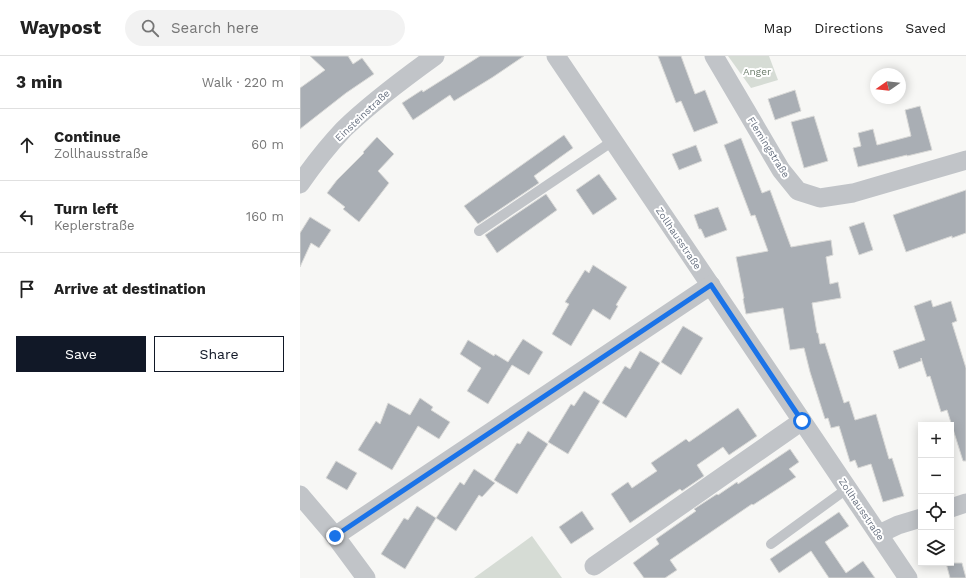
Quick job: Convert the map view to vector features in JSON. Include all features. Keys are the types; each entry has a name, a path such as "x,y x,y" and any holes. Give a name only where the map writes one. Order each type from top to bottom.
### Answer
{"street":[{"name":"Einsteinstraße","path":"300,184 344,130 377,100 435,56"},
{"name":"Zollhausstraße","path":"556,56 908,578"},
{"name":"Flemingstraße","path":"714,56 781,170 798,191 820,198 853,193 966,160"},
{"path":"335,536 711,285"},
{"path":"594,566 802,421"},
{"path":"300,496 335,536 366,578"},
{"path":"954,507 966,503"},
{"path":"879,534 898,525 918,519"}],"lane":[{"path":"479,231 613,141"},
{"path":"771,544 848,488"}],"green space":[{"name":"Anger","path":"728,56 769,56 778,80 751,88"},
{"path":"532,536 562,578 474,578"}],"building":[{"path":"310,56 348,56 353,64 362,58 374,74 346,93 300,129 300,88 325,70"},
{"path":"480,56 524,56 454,101 450,95 413,120 402,103 422,90 423,92"},
{"path":"658,56 681,56 695,94 705,90 718,123 694,132 681,101 676,103"},
{"path":"795,90 801,111 775,120 768,99"},
{"path":"920,106 932,150 858,167 853,148 861,146 858,133 873,129 877,145 911,136 905,110"},
{"path":"814,116 828,161 804,168 791,122"},
{"path":"564,135 573,148 534,176 539,183 478,224 464,206"},
{"path":"377,137 394,154 378,171 389,183 359,222 343,209 345,207 327,193"},
{"path":"741,138 762,193 770,190 791,247 831,240 833,255 826,257 830,284 838,282 841,298 812,303 820,344 825,343 844,403 849,401 855,420 876,414 889,459 892,458 904,496 883,502 871,464 858,468 855,460 850,462 839,426 831,428 828,418 825,419 804,348 790,350 783,308 746,314 736,257 768,251 755,215 751,216 724,145"},
{"path":"696,145 702,161 679,170 672,154"},
{"path":"599,174 617,199 593,215 576,190"},
{"path":"966,190 966,233 952,238 952,236 906,252 893,215"},
{"path":"546,194 557,210 497,253 485,235"},
{"path":"718,207 727,230 705,238 701,229 699,229 694,215"},
{"path":"310,217 331,230 319,248 311,243 300,267 300,233"},
{"path":"864,222 873,250 859,255 849,227"},
{"path":"593,265 627,287 616,305 618,306 610,320 593,309 571,346 552,334 569,304 565,302 585,270 589,273"},
{"path":"931,300 933,307 951,301 957,321 952,323 966,368 966,461 963,461 954,432 954,422 951,422 947,410 941,412 930,376 927,377 921,358 921,361 899,369 893,351 925,340 914,306"},
{"path":"683,326 703,338 681,375 661,362"},
{"path":"523,339 543,352 529,375 512,365 488,404 467,391 481,368 460,354 468,340 494,356 495,354 508,362"},
{"path":"640,351 660,363 626,418 602,403 625,366 630,369"},
{"path":"584,391 600,401 568,454 548,442 571,404 574,406"},
{"path":"420,398 433,407 431,410 450,422 439,439 418,426 392,470 358,450 376,421 380,424 388,403 410,415"},
{"path":"738,408 757,436 729,455 723,447 697,465 704,476 682,491 680,489 630,523 611,494 628,482 632,488 657,471 651,463 686,439 689,442"},
{"path":"528,431 548,444 517,494 494,480 517,443 520,444"},
{"path":"790,449 799,462 789,469 796,477 753,505 752,504 670,560 677,570 665,578 644,578 633,563 659,544 656,539 696,511 694,509 737,482 738,484"},
{"path":"336,461 357,473 347,490 326,478"},
{"path":"474,469 495,483 482,497 479,495 456,531 436,518 460,482 464,485"},
{"path":"417,506 436,518 405,569 381,554 404,518 408,520"},
{"path":"582,511 594,529 571,544 559,527"},
{"path":"839,512 849,526 825,542 846,573 863,561 875,578 829,578 811,551 779,573 770,559"},
{"path":"954,563 962,563 966,578 950,578 947,566 954,566"}],"route":[{"path":"335,536 711,285 802,421"}]}
